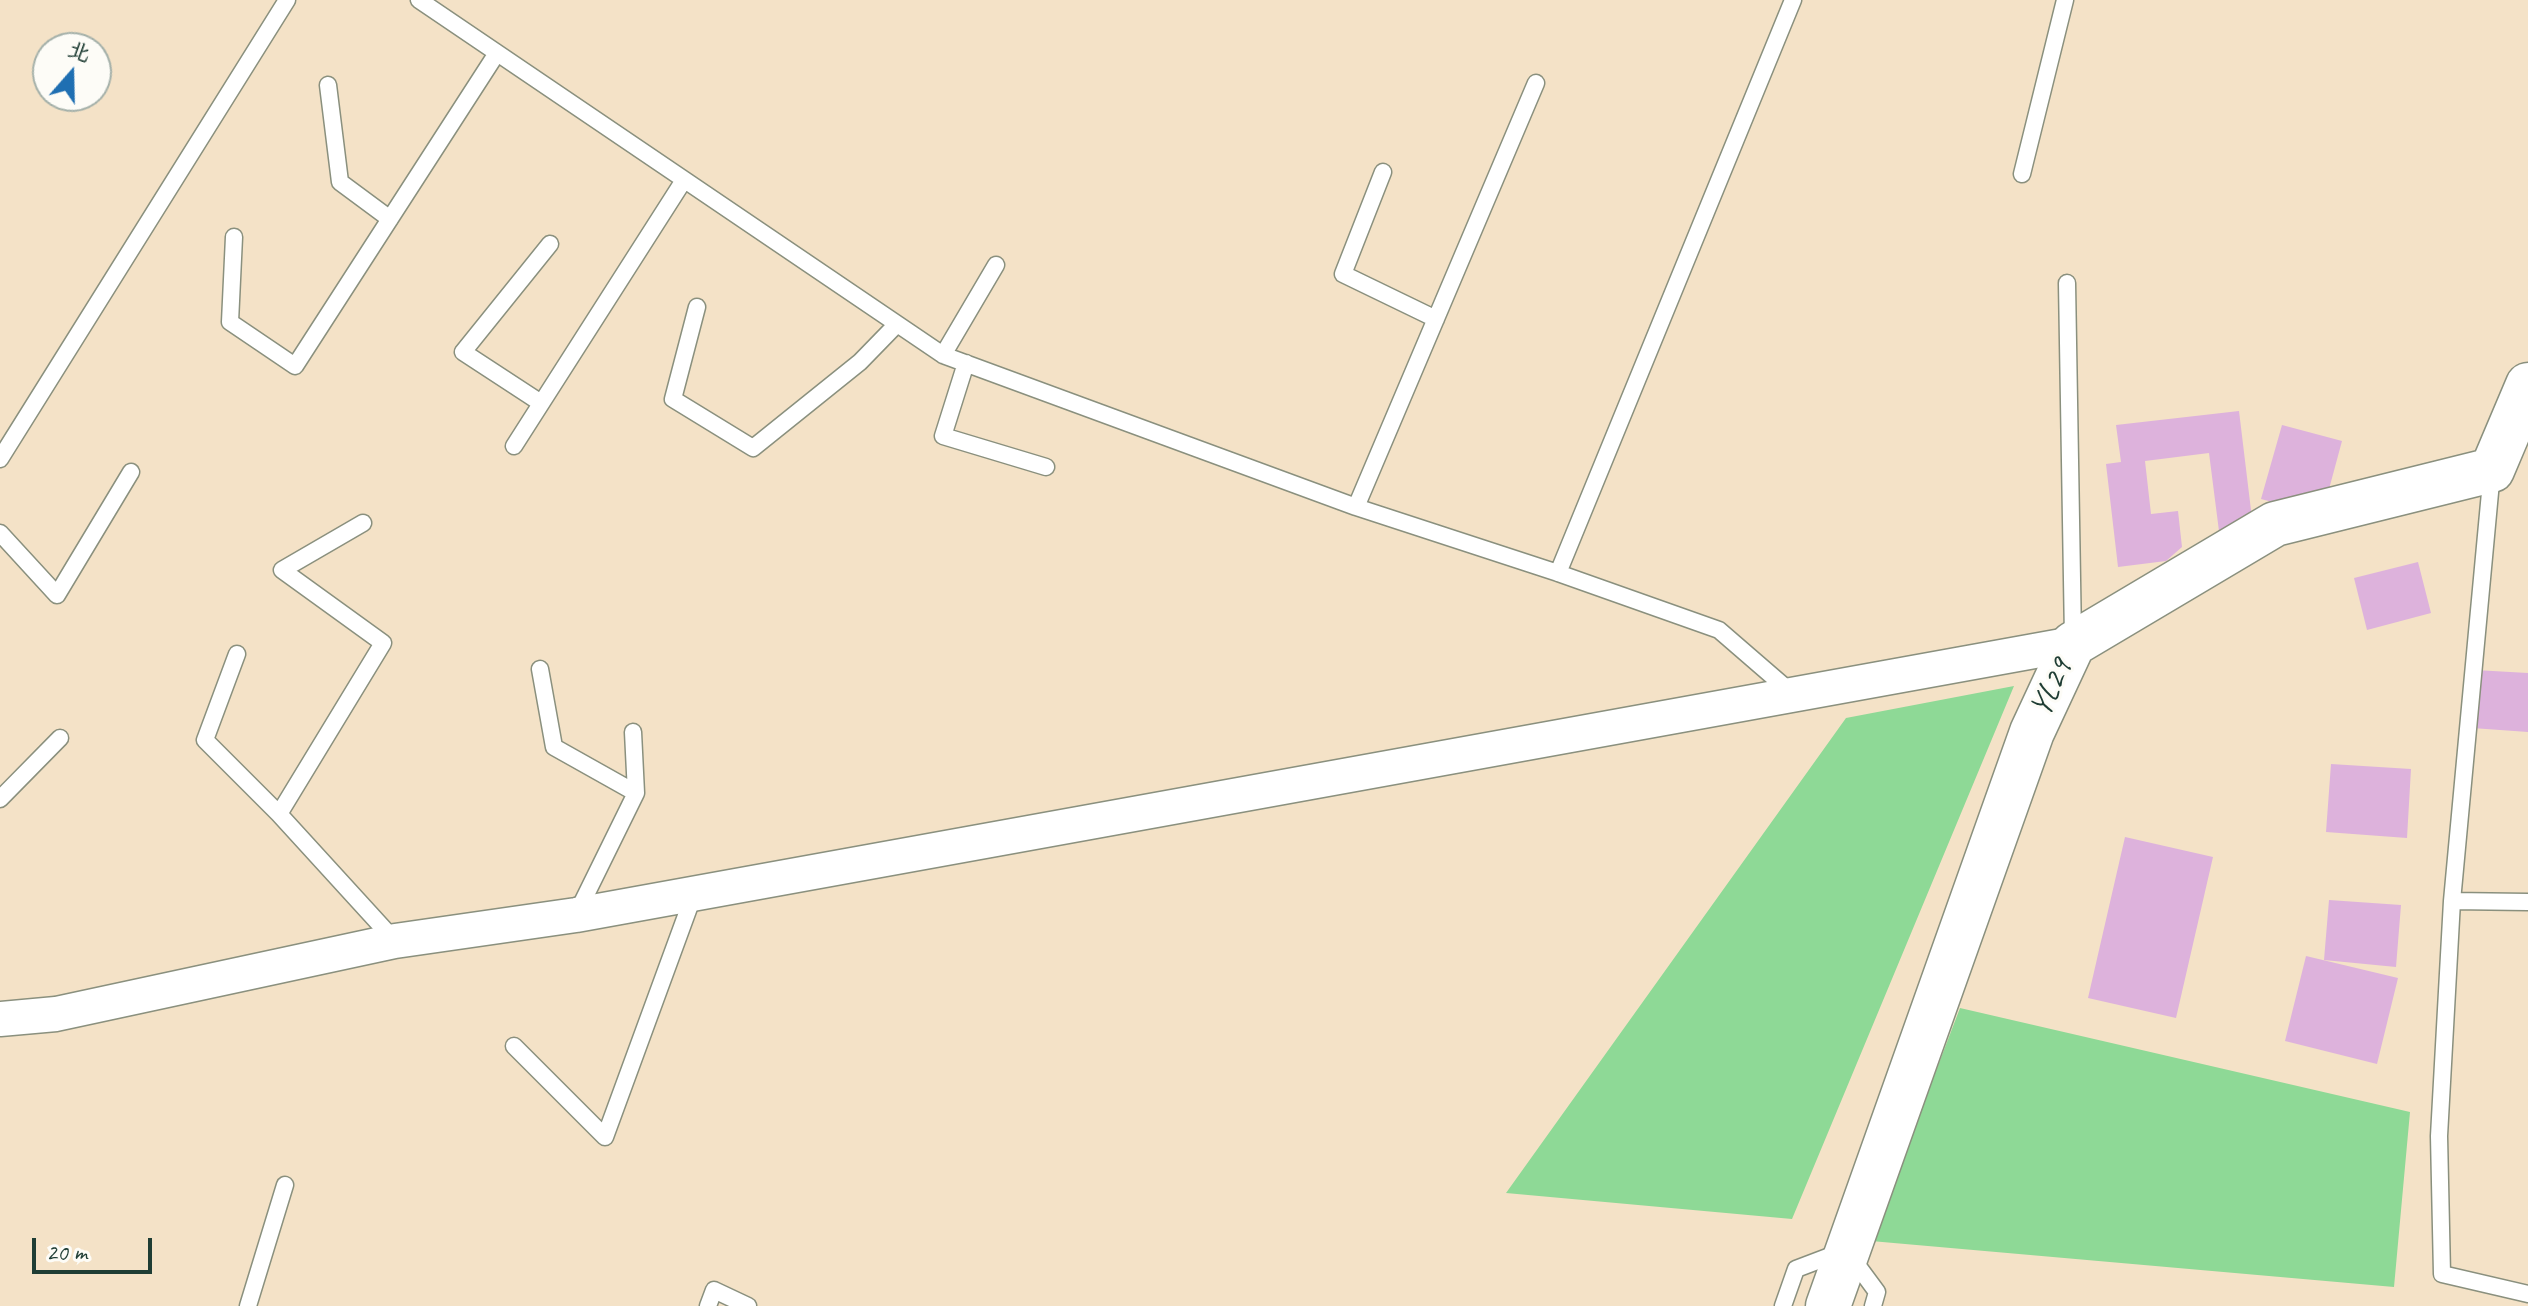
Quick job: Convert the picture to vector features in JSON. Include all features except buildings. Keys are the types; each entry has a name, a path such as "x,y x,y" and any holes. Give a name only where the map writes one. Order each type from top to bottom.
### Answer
{"street":[{"path":"2492,470 2528,385"},
{"name":"YL29","path":"1828,1306 2032,732 2073,644 2275,524 2492,470"},
{"path":"0,1019 56,1014 395,941 576,915 2073,644"}],"lane":[{"path":"0,459 287,0"},
{"path":"419,0 943,355 1356,507 1719,630 1795,696"},
{"path":"1558,573 1793,0"},
{"path":"2022,174 2065,0"},
{"path":"234,237 230,322 295,366 497,53"},
{"path":"1356,507 1536,83"},
{"path":"328,85 340,182 390,219"},
{"path":"1383,172 1343,274 1436,319"},
{"path":"514,446 684,180"},
{"path":"541,403 463,352 550,244"},
{"path":"943,355 996,265"},
{"path":"2067,283 2073,644"},
{"path":"697,307 673,399 753,448 860,362 897,324"},
{"path":"966,363 943,436 1046,467"},
{"path":"2492,470 2452,901 2439,1136 2442,1274 2528,1294"},
{"path":"0,533 57,595 131,472"},
{"path":"279,814 383,643 282,570 363,523"},
{"path":"237,654 205,740 279,814 395,941"},
{"path":"540,669 554,747 636,793"},
{"path":"576,915 636,793 633,732"},
{"path":"0,799 60,738"},
{"path":"514,1046 605,1137 694,894"},
{"path":"2452,901 2528,902"},
{"path":"248,1306 285,1185"},
{"path":"1783,1306 1796,1269 1846,1250 1877,1292 1873,1306"},
{"path":"708,1306 714,1290 748,1306"}],"green space":[{"path":"2014,686 1792,1219 1506,1193 1846,718"},
{"path":"1960,1008 2410,1112 2394,1287 1871,1241"}]}
